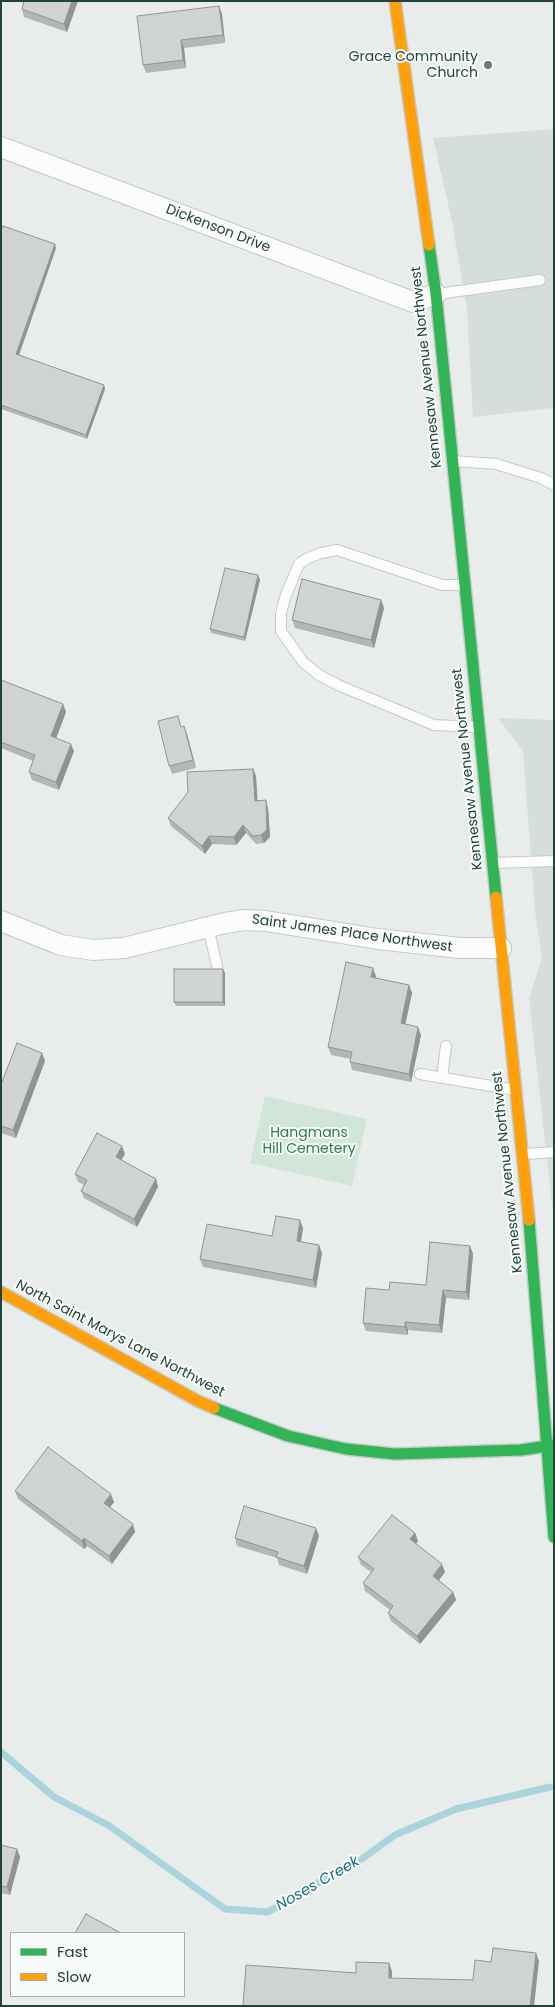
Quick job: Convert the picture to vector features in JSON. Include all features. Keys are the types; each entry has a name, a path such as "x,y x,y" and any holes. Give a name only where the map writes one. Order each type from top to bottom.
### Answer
{"street":[{"name":"Kennesaw Avenue Northwest","path":"395,1 436,294 492,863 524,1154 551,1445 554,1537"},
{"name":"Dickenson Drive","path":"1,147 413,302 436,294"},
{"name":"Saint James Place Northwest","path":"1,921 61,945 93,950 124,948 208,927 245,920 266,921 378,939 460,948 501,948"},
{"name":"North Saint Marys Lane Northwest","path":"1,1292 198,1401 237,1418 288,1436 346,1448 395,1454 521,1450 551,1445"}],"lane":[{"path":"436,294 540,280"},
{"path":"452,461 496,464 540,478 554,485"},
{"path":"464,586 442,585 337,550 321,553 299,564 286,595 281,613 281,631 303,662 319,675 338,685 434,725 479,727"},
{"path":"492,863 554,862"},
{"path":"208,927 217,966"},
{"path":"442,1078 446,1046"},
{"path":"420,1074 516,1090"},
{"path":"524,1154 554,1152"}],"shaded area":[{"path":"554,129 554,408 473,417 467,310 452,222 433,138"},
{"path":"498,718 554,720 554,1223 529,999 542,958 535,912 523,751"}],"green space":[{"name":"Hangmans Hill Cemetery","path":"265,1096 367,1119 352,1186 250,1163"}],"building":[{"path":"24,1 72,1 64,24 22,9"},
{"path":"219,6 223,35 181,40 183,60 143,65 137,16"},
{"path":"3,226 55,244 16,354 104,385 86,435 1,405 1,230"},
{"path":"225,568 258,575 244,637 210,629"},
{"path":"302,579 381,600 371,640 292,620"},
{"path":"1,680 63,704 51,736 71,744 56,782 29,772 35,755 1,742"},
{"path":"178,716 181,727 184,726 193,760 169,766 158,721"},
{"path":"253,769 255,801 266,800 267,830 261,835 253,836 243,825 234,837 209,836 202,846 168,818 188,792 187,772"},
{"path":"346,962 373,968 371,977 409,985 401,1023 418,1027 409,1074 350,1062 352,1052 328,1047"},
{"path":"174,969 223,969 223,1002 174,1002"},
{"path":"17,1043 42,1053 13,1130 1,1126 1,1082"},
{"path":"97,1133 122,1146 116,1157 156,1179 134,1219 81,1191 87,1180 75,1174"},
{"path":"276,1216 300,1220 297,1241 319,1245 313,1280 200,1259 207,1224 272,1236"},
{"path":"430,1242 470,1246 466,1292 443,1290 439,1325 405,1322 405,1327 363,1323 366,1288 389,1290 390,1282 426,1285"},
{"path":"48,1447 111,1494 104,1503 133,1524 109,1556 84,1538 82,1541 15,1491"},
{"path":"244,1506 316,1528 304,1566 276,1557 278,1552 235,1538"},
{"path":"392,1515 415,1533 410,1539 442,1564 433,1576 453,1592 417,1636 388,1613 393,1606 363,1583 374,1569 358,1557"},
{"path":"1,1845 17,1849 7,1887 1,1886"},
{"path":"86,1914 119,1932 76,1932"},
{"path":"493,1948 536,1953 530,2006 243,2006 246,1965 356,1973 356,1962 389,1963 389,1978 473,1980 475,1960 491,1962"}],"waterway":[{"name":"Noses Creek","path":"1,1752 54,1797 108,1825 225,1909 268,1912 336,1872 352,1866 395,1835 456,1809 550,1787"}],"traffic: fast":[{"path":"429,245 436,294 496,897"},
{"path":"529,1220 554,1537"},
{"path":"214,1408 288,1436 346,1449 395,1454 521,1450 554,1445"}],"traffic: slow":[{"path":"395,1 429,245"},
{"path":"496,897 529,1220"},
{"path":"1,1292 198,1401 214,1408"}],"place":[{"name":"Grace Community Church","path":"488,65"}]}
